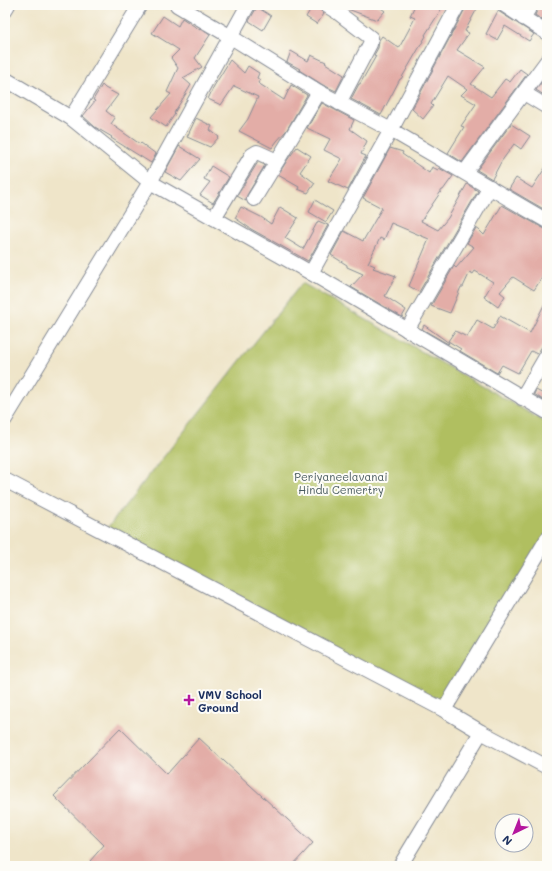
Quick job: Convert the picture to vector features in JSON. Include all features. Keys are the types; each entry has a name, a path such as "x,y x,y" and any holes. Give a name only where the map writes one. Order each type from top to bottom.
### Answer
{"street":[{"path":"5,10 8,5"},
{"path":"71,118 140,5"},
{"path":"177,5 319,92 391,130 547,221"},
{"path":"5,419 150,182 248,5"},
{"path":"311,273 391,130 458,5"},
{"path":"504,5 547,33"},
{"path":"523,18 531,5"},
{"path":"334,7 371,38 370,44 339,103"},
{"path":"464,172 547,61"},
{"path":"5,79 71,118 150,182 311,273 547,412"},
{"path":"254,199 319,92"},
{"path":"524,93 547,107"},
{"path":"214,218 252,156 257,152 277,161"},
{"path":"407,330 490,187"},
{"path":"522,398 547,355"},
{"path":"5,480 444,710 481,732 547,767"},
{"path":"444,710 547,539"},
{"path":"400,866 481,732"}],"green space":[{"name":"Periyaneelavanai Hindu Cemertry","path":"302,283 547,423 547,539 444,710 104,532"}],"building":[{"path":"313,5 318,5 319,9 324,14 317,24 306,17"},
{"path":"342,5 377,5 385,11 377,20 345,8"},
{"path":"415,5 444,5 425,35 426,36 400,79 381,115 351,99 376,56 374,55 378,48 379,40 382,36 399,48 415,18 410,16"},
{"path":"467,5 479,5 465,31 469,33 457,50 485,67 471,84 491,97 505,79 510,82 520,69 527,74 462,162 448,153 464,127 461,126 476,104 461,95 467,89 448,76 431,104 433,106 423,119 412,109"},
{"path":"539,5 547,5 547,19 545,22 535,15"},
{"path":"257,7 271,16 263,30 249,21"},
{"path":"498,11 534,34 529,41 505,26 497,40 486,34"},
{"path":"163,16 178,26 182,18 210,35 195,58 202,67 183,78 191,85 166,127 151,117 171,94 167,92 178,68 171,58 179,50 152,33"},
{"path":"291,51 308,61 311,55 326,62 325,63 344,75 336,91 323,85 287,62"},
{"path":"230,60 244,73 248,66 259,73 257,78 260,80 258,83 284,100 291,85 307,95 286,131 272,148 239,131 248,119 258,97 234,86 221,105 208,99"},
{"path":"547,75 547,97 536,90"},
{"path":"102,85 118,95 106,111 115,118 111,124 156,154 151,163 95,127 83,116 95,101 93,100"},
{"path":"322,103 354,120 350,129 367,141 361,154 366,156 348,190 328,181 342,159 324,150 330,139 307,128"},
{"path":"196,118 212,126 210,130 219,137 210,147 187,137"},
{"path":"511,124 530,136 521,149 514,144 501,162 492,179 477,170"},
{"path":"179,146 200,159 181,181 165,172"},
{"path":"297,147 311,156 300,172 315,183 308,193 298,189 299,187 278,175"},
{"path":"390,148 403,152 402,154 429,173 432,167 438,170 439,168 453,176 421,221 438,230 448,218 467,184 478,191 419,292 409,286 429,239 391,223 384,240 380,238 368,263 375,266 373,268 396,276 385,296 406,310 402,317 351,287 363,274 347,267 347,265 331,255 344,231 363,241 382,208 363,198"},
{"path":"258,162 265,165 247,195 246,201 237,196"},
{"path":"547,165 547,211 509,189 516,178 532,188"},
{"path":"211,166 229,177 213,203 200,195 210,182 204,179"},
{"path":"315,200 333,211 326,222 309,212"},
{"path":"502,205 547,229 547,270 534,290 513,277 500,292 505,296 498,307 484,297 493,282 475,271 473,274 470,272 463,287 461,287 450,313 431,306 454,266 456,268 474,247 467,243 476,228 484,235"},
{"path":"241,207 271,224 280,207 298,218 285,238 303,249 318,221 328,225 308,261 251,229 235,218"},
{"path":"547,299 547,339 537,354 531,351 518,373 502,365 497,373 460,351 461,349 448,341 455,331 467,337 477,320 493,329 500,316 530,333"},
{"path":"424,325 449,343 448,344 422,329"},
{"path":"536,390 547,396 546,402 534,394"},
{"path":"120,728 167,774 199,738 313,843 292,866 96,866 90,861 104,845 54,796"}],"place":[{"name":"VMV School Ground","path":"189,700"}]}
